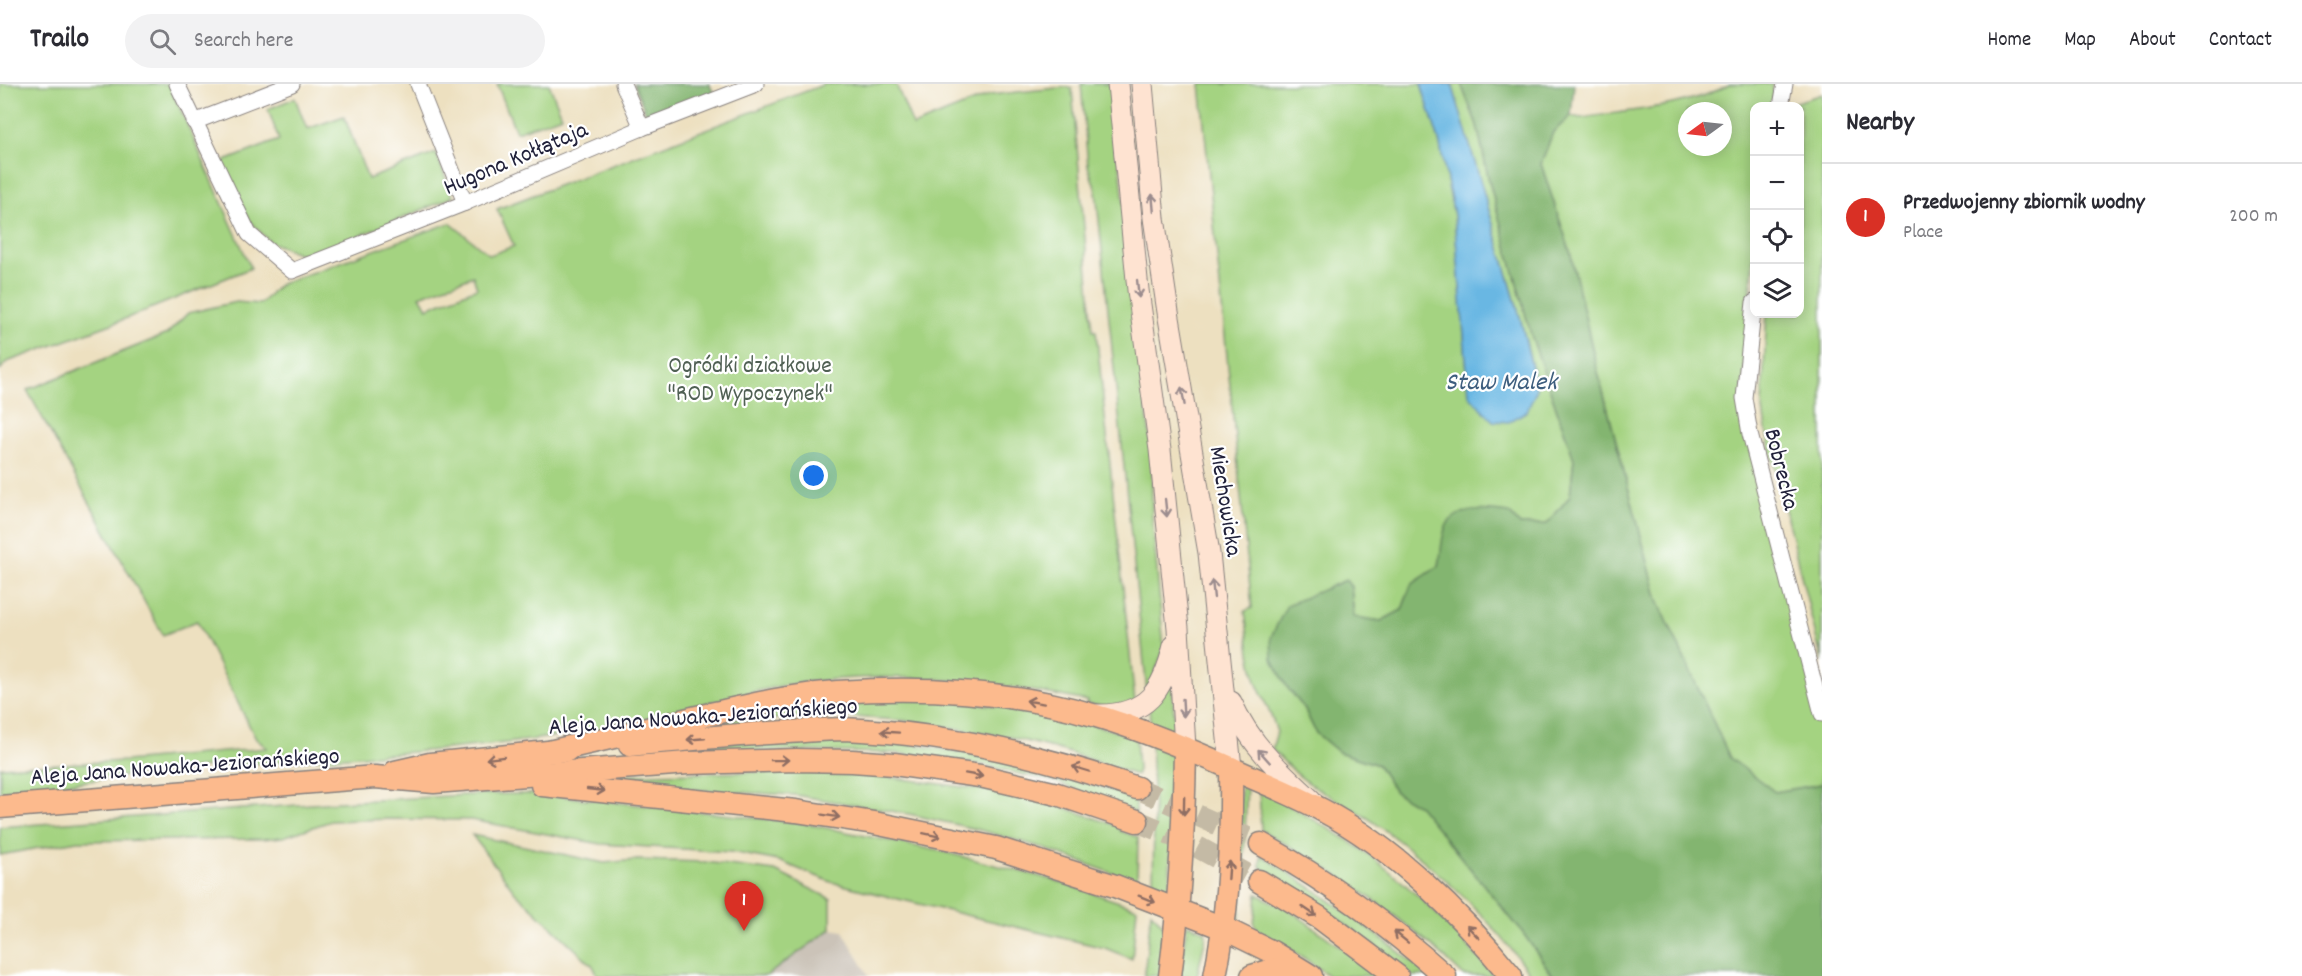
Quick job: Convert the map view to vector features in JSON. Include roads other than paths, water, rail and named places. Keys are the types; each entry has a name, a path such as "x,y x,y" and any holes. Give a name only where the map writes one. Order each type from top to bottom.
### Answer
{"main road":[{"path":"1118,84 1138,290 1160,450 1178,628 1185,748 1184,830 1170,976"},
{"name":"Miechowicka","path":"1142,84 1154,218 1203,512 1231,768 1231,841 1223,928 1215,976"},
{"path":"1092,714 1124,713 1149,700 1165,677 1178,628"},
{"path":"1219,647 1231,702 1245,731 1274,767 1323,810"},
{"path":"554,751 738,708 833,692 881,689 962,692 1005,697 1092,714 1185,748 1323,810 1370,840 1432,890 1488,947 1511,976"},
{"name":"Aleja Jana Nowaka-Jeziorańskiego","path":"0,807 375,777 430,764 554,751 841,729 959,740 1077,767 1137,788"},
{"name":"Aleja Jana Nowaka-Jeziorańskiego","path":"375,777 434,782 688,763 852,761 980,776 1057,794 1137,821"},
{"path":"475,780 796,811 874,822 996,848 1115,886 1223,928 1272,952 1310,976"},
{"path":"1261,844 1297,864 1376,918 1445,976"},
{"path":"1259,880 1320,918 1397,976"},
{"path":"1251,976 1276,969 1310,976"}],"street":[{"path":"177,84 194,122 292,84"},
{"path":"418,84 465,202"},
{"path":"623,84 642,128"},
{"name":"Hugona Kołłątaja","path":"194,122 249,234 292,271 642,128 756,84"},
{"path":"1783,102 1785,84"},
{"name":"Bobrecka","path":"1753,318 1744,398 1750,434 1822,714"}],"water":[{"name":"Staw Malek","path":"1421,84 1452,84 1520,317 1537,389 1527,411 1509,422 1493,421 1469,395 1454,215 1439,140"}],"tunnel":[{"path":"1137,788 1261,844"},
{"path":"1137,821 1192,844 1259,881"}],"place":[{"name":"Przedwojenny zbiornik wodny","path":"744,931"}],"park label":[{"name":"Ogródki działkowe \"ROD Wypoczynek\"","path":"750,378"}]}
